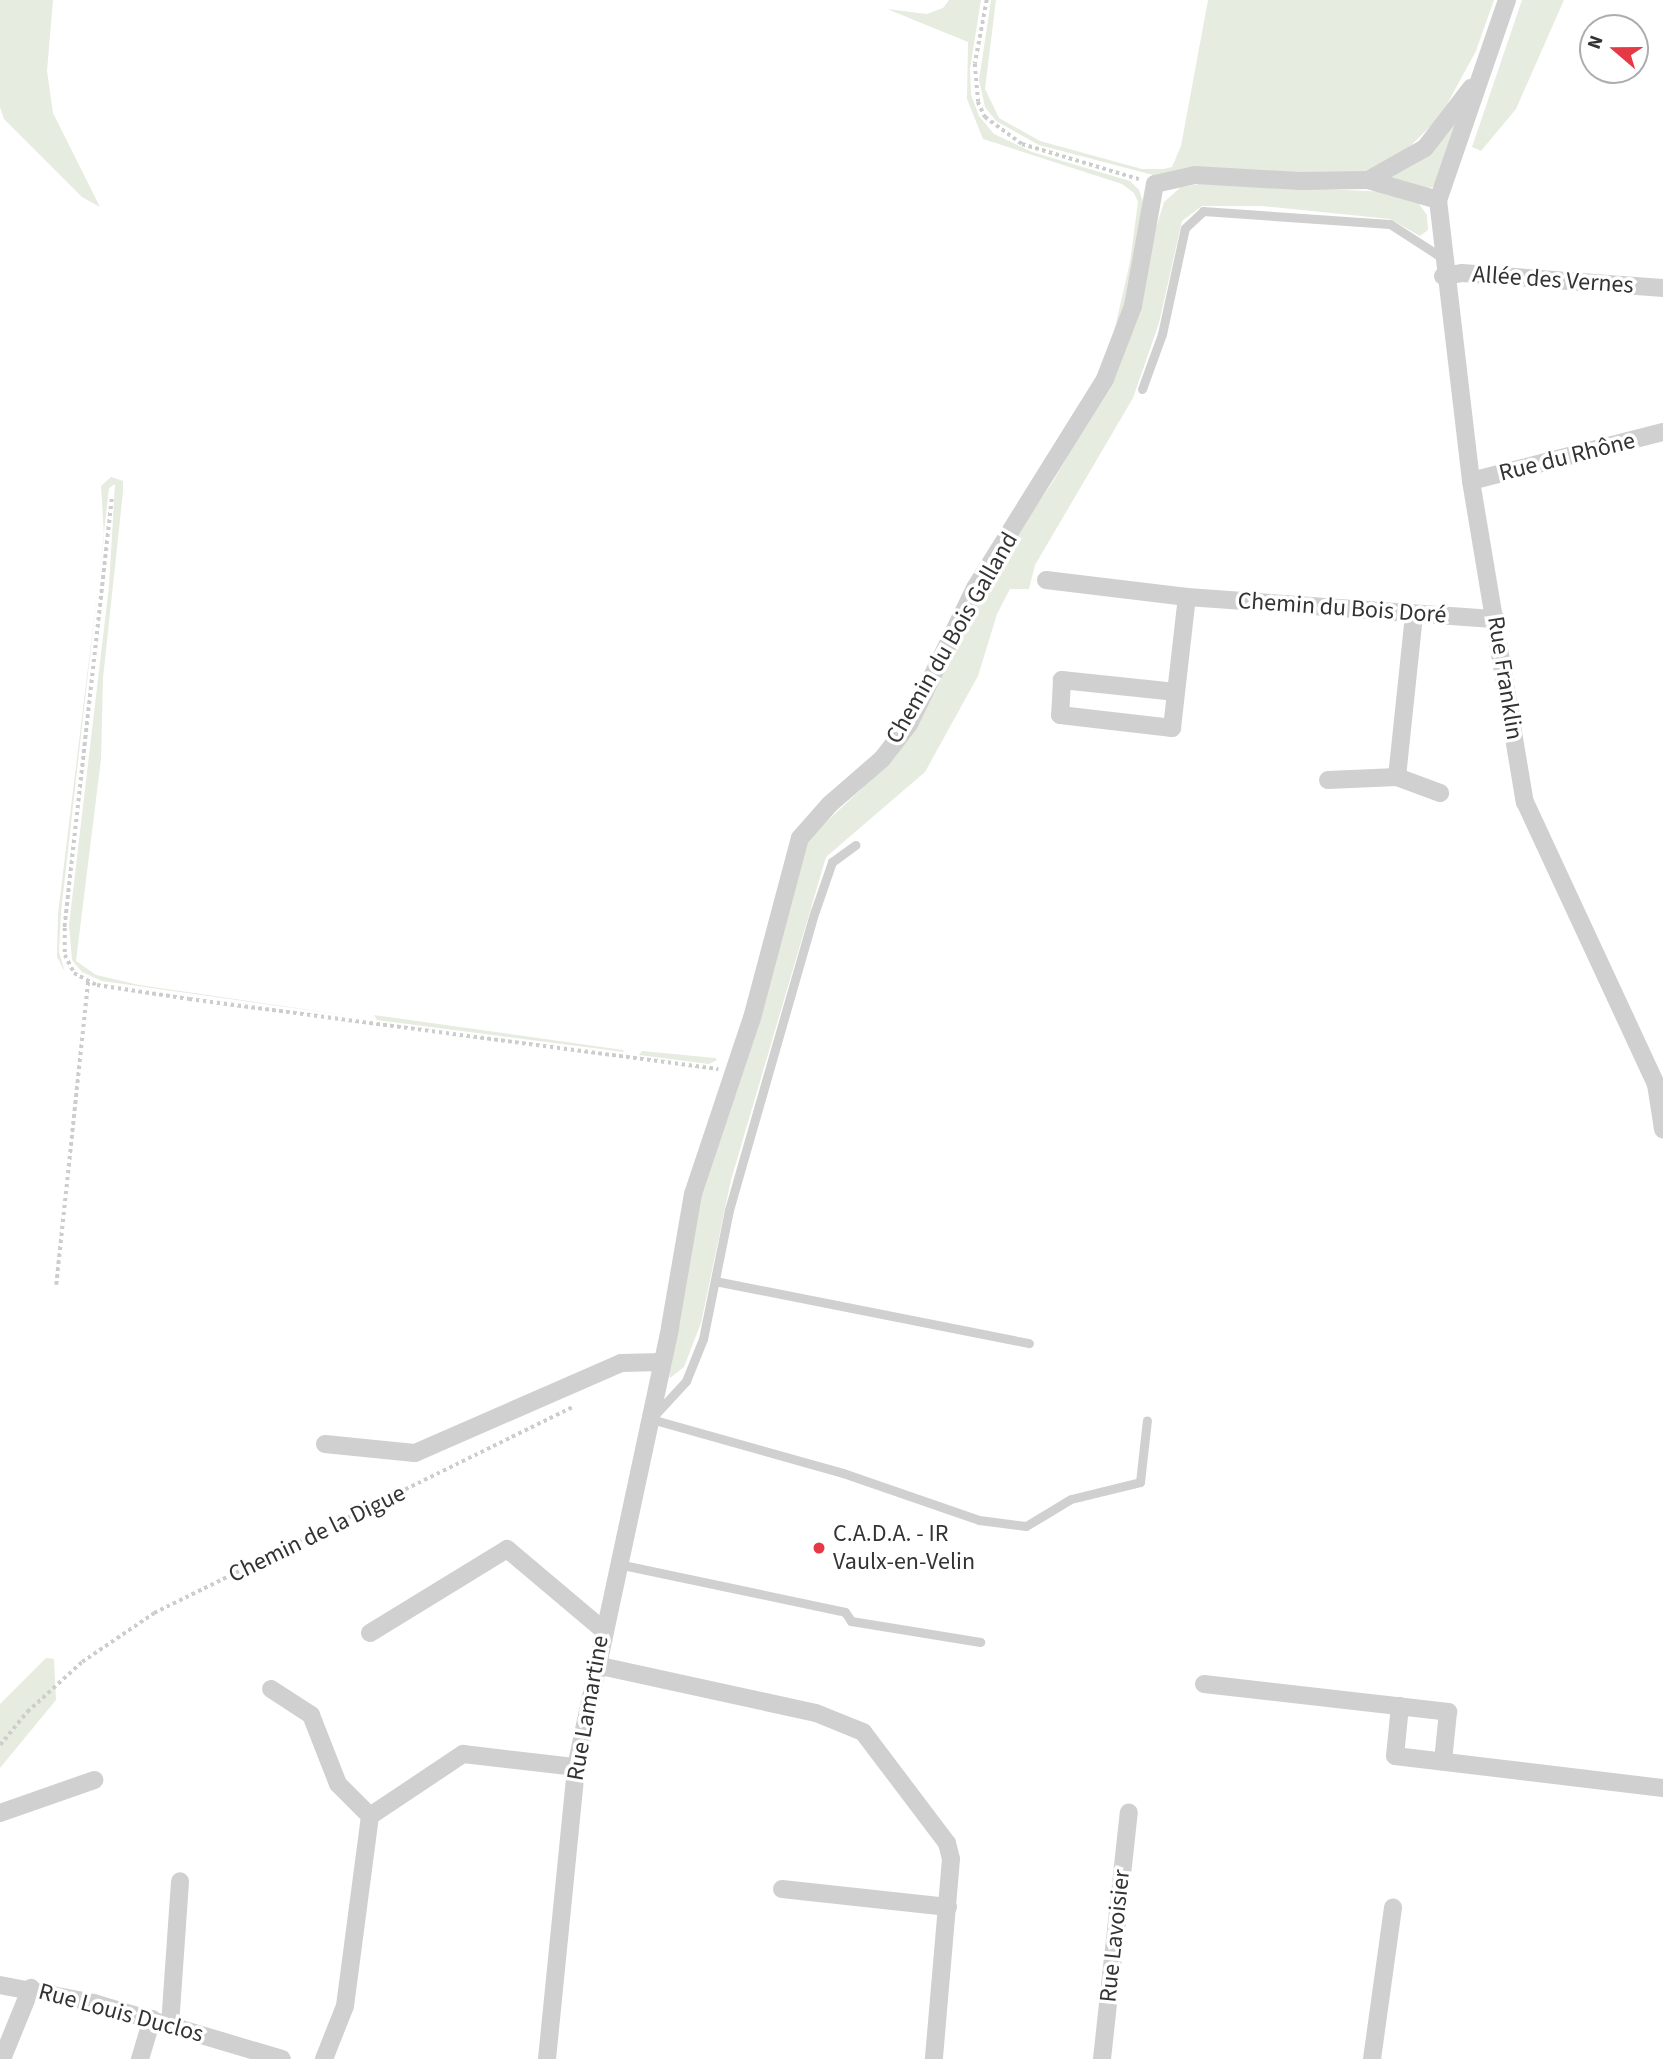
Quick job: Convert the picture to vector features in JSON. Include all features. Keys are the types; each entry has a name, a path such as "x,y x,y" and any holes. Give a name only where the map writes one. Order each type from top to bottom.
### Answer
{"street":[{"path":"1155,184 1195,175 1300,181 1368,180 1438,200 1507,0"},
{"path":"1368,180 1425,148 1479,77"},
{"name":"Chemin du Bois Galland","path":"662,1362 693,1194 734,1072 800,838 830,804 882,759 909,724 975,588 1105,379 1133,306 1155,184"},
{"name":"Rue Franklin","path":"1438,200 1443,276 1471,481 1525,802 1656,1084 1663,1129"},
{"name":"Allée des Vernes","path":"1443,276 1462,273 1663,288"},
{"name":"Rue du Rhône","path":"1471,481 1663,432"},
{"name":"Chemin du Bois Doré","path":"1046,580 1187,597 1496,619"},
{"path":"1176,692 1062,680 1060,715 1172,728 1187,597"},
{"path":"1398,777 1414,614"},
{"path":"1328,780 1398,777 1440,793"},
{"path":"325,1444 415,1453 621,1363 662,1362"},
{"name":"Rue Lamartine","path":"547,2059 576,1767 603,1629 662,1362"},
{"path":"370,1633 507,1549 603,1629"},
{"path":"596,1665 817,1713 863,1732 947,1843 951,1859 934,2059"},
{"path":"1204,1684 1448,1712 1443,1762"},
{"path":"271,1689 311,1714 338,1784 370,1816"},
{"path":"1401,1706 1395,1756 1663,1788"},
{"path":"324,2059 345,2006 370,1816 463,1754 576,1767"},
{"path":"0,1813 94,1780"},
{"name":"Rue Lavoisier","path":"1102,2059 1129,1812"},
{"path":"170,2025 180,1881"},
{"path":"782,1889 948,1907"},
{"path":"1371,2059 1393,1908"},
{"name":"Rue Louis Duclos","path":"0,1985 31,1988 170,2025 282,2059"},
{"path":"2,2059 31,1988"},
{"path":"140,2059 152,2020"}],"lane":[{"path":"1142,389 1162,334 1185,228 1203,211 1390,224 1441,257"},
{"path":"651,1419 672,1400 695,1361 738,1175 818,899 832,862 855,845"},
{"path":"715,1281 1029,1343"},
{"path":"651,1419 843,1473 979,1520 1026,1526 1071,1499 1140,1482 1147,1420"},
{"path":"618,1564 845,1612 851,1621 980,1642"}],"path":[{"path":"987,0 975,81 978,102 994,127 1022,144 1155,184"},
{"path":"112,499 65,936 69,965 88,982 734,1072"},
{"path":"56,1285 88,982"},
{"name":"Chemin de la Digue","path":"0,1745 27,1712 82,1662 154,1614 576,1405"}],"shaded area":[{"path":"0,0 53,0 47,71 53,113 100,207 82,197 4,119 0,107"},
{"path":"949,0 981,0 970,69 971,95 979,116 994,134 1032,152 1130,181 1139,190 1143,202 1126,302 1114,332 1130,262 1138,202 1134,193 1122,184 983,139 967,99 968,42 887,9 927,14 943,8"},
{"path":"991,0 996,0 985,89 999,118 1040,141 1142,169 1164,169 1172,167 1181,146 1208,0 1494,0 1476,51 1440,117 1400,156 1359,174 1153,175 1039,145 996,121 985,107 979,80"},
{"path":"1522,0 1564,0 1516,109 1481,151 1472,147"},
{"path":"1458,115 1450,152 1433,187 1423,189 1386,180"},
{"path":"1200,184 1391,192 1417,201 1427,215 1428,230 1420,236 1390,219 1262,206 1202,206 1182,221 1159,323 1133,398 1035,565 1029,589 1010,589 997,614 978,676 925,772 826,857 731,1180 701,1323 684,1367 670,1378 668,1364 695,1214 805,842 892,760 919,721 982,587 1052,483 1107,388 1164,202 1181,187"},
{"path":"111,477 123,481 123,492 103,678 101,759 76,961 96,975 139,985 358,1017 102,981 82,972 72,960 69,925 109,586 115,484 109,488 104,533 101,486"},
{"path":"98,587 61,912 59,952 65,972 57,957 58,914"},
{"path":"374,1015 623,1050 624,1052 377,1020"},
{"path":"642,1051 717,1060 709,1064 639,1055"},
{"path":"46,1658 54,1659 56,1700 0,1768 0,1704"}],"place":[{"name":"C.A.D.A. - IR Vaulx-en-Velin","path":"819,1548"}]}
